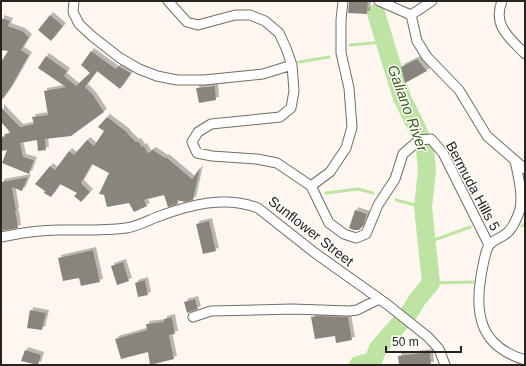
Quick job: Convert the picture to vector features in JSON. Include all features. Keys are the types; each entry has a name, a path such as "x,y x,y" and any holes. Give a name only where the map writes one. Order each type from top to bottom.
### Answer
{"street":[{"path":"74,1 73,12 79,24 93,37 133,65 157,76 177,80 204,80 263,74 292,65"},
{"path":"168,1 187,22 198,25 235,15 250,15 265,22 279,33 292,65 294,91 291,108 280,118 211,124 198,132 192,142 197,153 212,156 257,159 278,163 310,186 330,172 346,148 352,127 349,88 341,53 341,20 343,1"},
{"path":"379,1 411,15"},
{"path":"411,15 432,1"},
{"path":"502,1 499,18 503,30 525,54"},
{"path":"411,15 417,41 427,57 459,90 487,136 525,169"},
{"name":"Bermuda Hills 5","path":"310,186 329,223 344,234 356,238 366,234 378,205 395,179 404,154 419,140 430,139 443,153 488,245"},
{"path":"516,160 520,188 520,209 516,221 508,232 488,245 479,286 480,315 482,327 498,346 515,357 525,360"},
{"name":"Sunflower Street","path":"1,237 42,231 128,228 167,213 205,203 231,202 250,205 258,208 293,234 315,253 388,305 428,337 439,349 445,365"},
{"path":"193,317 211,311 292,309 349,311 357,310 379,299"}],"building":[{"path":"349,1 368,1 367,14 348,13"},
{"path":"50,15 63,26 51,41 38,30"},
{"path":"1,18 10,21 8,26 22,31 29,37 21,50 29,55 11,87 1,101 1,62 8,51 1,50"},
{"path":"91,51 116,69 118,66 131,73 120,89 97,71 85,87 93,95 104,112 71,136 45,139 46,150 38,151 37,140 20,143 23,157 34,160 29,174 2,163 7,150 1,151 1,137 6,136 5,134 11,133 1,122 1,107 20,127 34,124 32,117 48,115 44,91 66,87 38,68 46,56 67,71 64,76 76,86 90,73 81,65"},
{"path":"417,59 427,71 405,83 401,67"},
{"path":"215,86 216,100 199,103 196,88"},
{"path":"107,117 127,132 136,142 138,141 142,147 144,146 148,153 153,150 165,158 166,157 192,179 200,168 193,200 185,202 177,200 178,204 168,207 164,195 144,200 147,206 134,212 129,203 107,207 104,195 99,194 109,173 92,164 81,183 90,192 81,202 74,196 77,193 60,184 51,197 44,193 45,191 35,184 50,166 55,170 69,151 74,155 87,140 94,146 104,131 98,127"},
{"path":"28,177 22,191 12,187 18,228 1,231 1,182"},
{"path":"355,210 367,214 363,226 359,230 349,228"},
{"path":"209,221 216,251 203,254 196,224"},
{"path":"93,250 100,282 81,286 79,278 63,281 58,258"},
{"path":"123,262 129,281 117,285 111,266"},
{"path":"145,280 148,295 138,297 135,283"},
{"path":"195,299 198,309 187,313 184,302"},
{"path":"30,310 46,313 42,330 27,328"},
{"path":"172,317 175,334 169,335 174,359 150,365 148,352 121,359 115,339 147,330 146,324 164,322 164,319"},
{"path":"311,317 348,317 352,340 336,343 335,336 315,339"},
{"path":"25,350 41,355 38,365 21,361"},
{"path":"430,352 431,365 399,365 398,356"}],"waterway":[{"name":"Galiano River","path":"358,365 373,361 378,348 409,313 417,300 431,283 423,207 427,170 425,150 418,130 402,98 376,13"},
{"path":"350,45 385,42"},
{"path":"299,62 329,57"},
{"path":"326,193 358,189 373,193"},
{"path":"396,200 423,207"},
{"path":"426,243 470,227"},
{"path":"431,283 473,282"}]}
